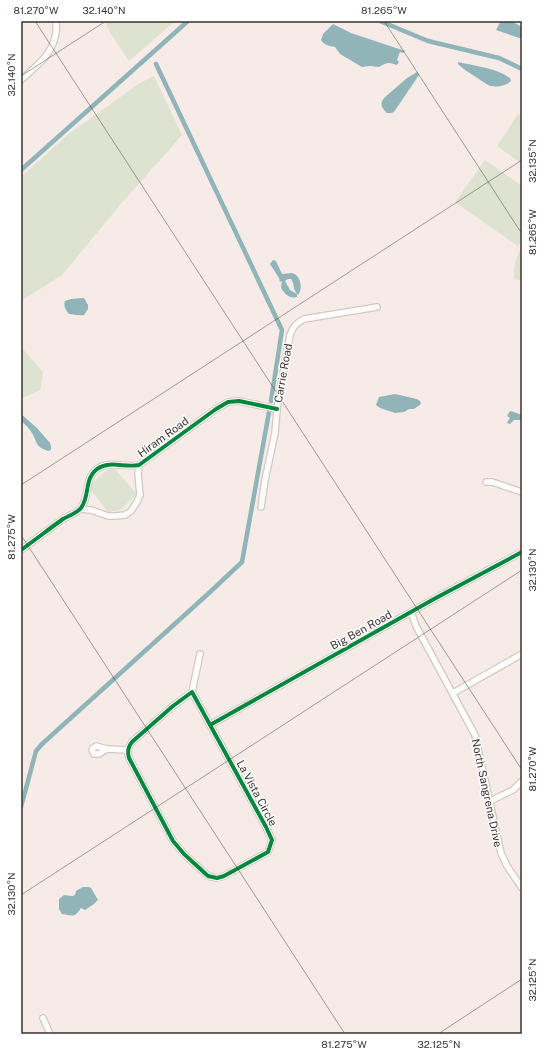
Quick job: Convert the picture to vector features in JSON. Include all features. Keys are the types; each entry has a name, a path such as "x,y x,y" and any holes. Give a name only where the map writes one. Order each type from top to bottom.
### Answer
{"street":[{"path":"21,80 42,60 50,49 56,37 56,21"},
{"name":"Carrie Road","path":"260,508 275,433 277,409 292,328 304,319 377,307"},
{"name":"Hiram Road","path":"139,465 138,474 140,495 137,502 125,515 108,516 91,510 80,509 85,499 89,480 97,470 109,464 139,465 216,409 228,402 239,401 277,409"},
{"path":"486,482 492,482 522,492"},
{"path":"21,550 64,518 80,509"},
{"name":"Big Ben Road","path":"210,725 434,599 522,552"},
{"name":"North Sangrena Drive","path":"412,612 416,626 475,735 503,859 522,888"},
{"path":"107,749 128,750 133,741 173,706 192,692 200,654"},
{"path":"453,693 522,654"},
{"name":"La Vista Circle","path":"128,750 129,758 173,841 184,854 208,876 217,878 224,876 268,852 272,840 192,692"},
{"path":"490,801 513,790 522,781"},
{"path":"43,1018 50,1034"}],"green space":[{"path":"106,21 175,21 129,61 108,29"},
{"path":"154,76 182,135 119,206 62,275 21,301 21,177 70,133 140,83"},
{"path":"518,114 522,117 522,164 497,146"},
{"path":"485,160 522,186 522,240 518,246 455,202"},
{"path":"522,247 522,281 514,279 514,270 515,262"},
{"path":"21,347 43,372 40,390 21,399"},
{"path":"113,467 137,494 120,510 108,512 89,488 94,481"}],"water":[{"path":"501,21 511,21 522,27 522,39 496,30"},
{"path":"333,24 351,33 405,51 403,53 400,52 397,60 399,62 397,65 388,63 379,67 362,67 340,54 335,47 329,46 322,42 321,40 323,34"},
{"path":"458,62 498,72 510,78 511,81 500,86 488,85 465,70 458,64"},
{"path":"417,72 419,75 394,112 387,113 382,106 384,98 407,78"},
{"path":"273,260 276,261 282,274 292,273 299,279 301,286 298,295 291,279 285,281 290,290 297,294 297,297 289,297 281,288 282,281 280,282 270,264"},
{"path":"84,298 88,305 88,309 84,315 69,314 64,305 65,301"},
{"path":"395,394 417,399 421,404 414,409 395,413 380,408 376,405 379,397"},
{"path":"510,411 522,415 522,420 514,420 510,424 507,423 510,418 507,416"},
{"path":"21,414 37,428 50,443 51,450 48,451 39,446 31,431 21,421"},
{"path":"83,887 91,888 98,900 85,910 81,908 75,915 62,914 59,909 59,899 64,895 75,895 76,891"}],"waterway":[{"path":"21,170 188,21"},
{"path":"380,21 428,41 499,58 522,69"},
{"path":"156,64 282,330 271,401"},
{"path":"21,807 36,751 42,744 242,562 269,412"}],"cycle path":[{"path":"21,550 63,519 81,508 84,503 90,478 93,473 102,466 139,465 216,409 228,402 239,401 277,409"},
{"path":"210,725 434,599 522,552"},
{"path":"192,692 272,840 268,852 224,876 217,878 208,876 184,854 173,841 128,755 129,747 133,741 173,706 192,692"}]}
